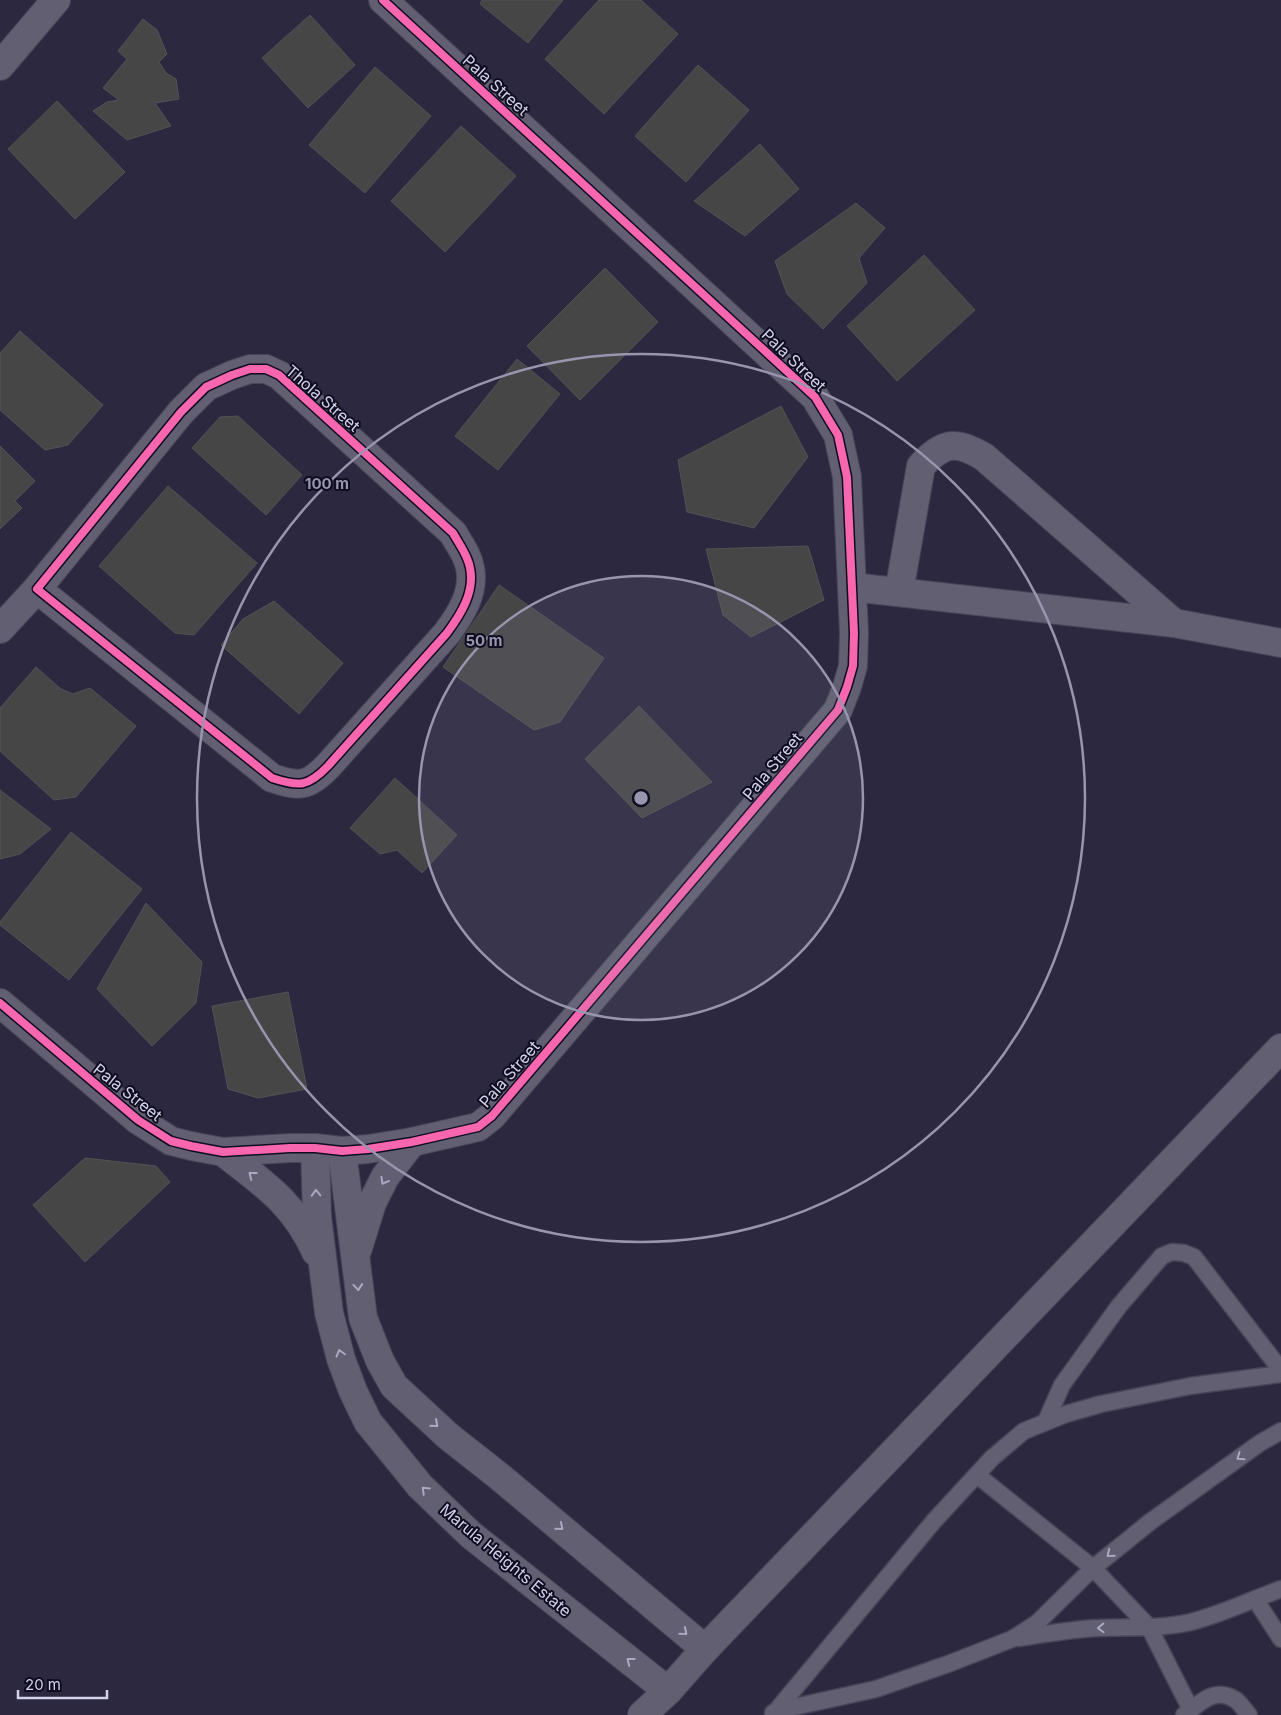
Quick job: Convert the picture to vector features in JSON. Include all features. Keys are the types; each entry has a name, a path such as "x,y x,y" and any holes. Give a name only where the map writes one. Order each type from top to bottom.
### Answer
{"street":[{"path":"0,66 56,0"},
{"name":"Pala Street","path":"0,1003 138,1120 171,1141 223,1152 315,1148 342,1151 412,1142 478,1127 492,1116 838,710 847,687 853,666 854,633 847,477 838,435 815,397 383,0"},
{"name":"Thola Street","path":"0,629 37,589 181,412 206,388 232,375 250,369 266,369 280,375 453,532 465,553 470,569 469,592 462,612 447,633 317,778 306,783 291,784 272,778 37,589"},
{"path":"899,592 921,466 932,454 943,448 957,445 969,448 984,457 1174,623"},
{"path":"852,587 1174,623 1281,643"},
{"path":"642,1715 668,1691 705,1649 1281,1048"},
{"path":"355,1258 372,1203 385,1177 412,1142"},
{"name":"Marula Heights Estate","path":"315,1148 317,1216 329,1313 341,1359 353,1391 368,1422 420,1486 471,1535 668,1691"},
{"path":"342,1151 363,1318 380,1361 394,1386 448,1436 500,1476 705,1649"},
{"path":"223,1152 281,1198 307,1233 323,1268"}],"lane":[{"path":"1046,1421 1062,1385 1120,1306 1162,1256 1172,1252 1184,1252 1194,1257 1281,1370"},
{"path":"774,1713 934,1521 1006,1446 1024,1431 1046,1421 1101,1404 1181,1388 1281,1374"},
{"path":"774,1713 876,1689 1012,1639 1037,1623 1093,1568 1150,1522 1260,1443 1281,1431"},
{"path":"977,1475 1093,1568 1149,1627 1187,1712 1207,1697 1218,1695 1236,1700 1249,1715"},
{"path":"1012,1639 1077,1630 1149,1627 1190,1622 1281,1589"},
{"path":"1255,1599 1281,1639"}],"building":[{"path":"482,0 563,0 528,43 480,4"},
{"path":"599,0 641,0 678,34 604,114 545,59"},
{"path":"310,15 355,65 308,108 262,58"},
{"path":"143,19 157,30 167,54 159,62 166,73 176,79 179,99 155,103 171,126 127,140 93,111 107,102 119,100 103,88 127,59 118,51"},
{"path":"698,65 749,110 686,182 635,136"},
{"path":"375,67 431,116 365,193 309,145"},
{"path":"57,101 125,172 75,219 8,149"},
{"path":"461,126 516,176 445,252 391,201"},
{"path":"760,144 799,189 745,236 694,201"},
{"path":"856,203 885,228 859,258 867,283 823,329 787,294 775,261"},
{"path":"924,255 975,310 897,381 847,326"},
{"path":"605,268 658,322 580,400 527,346"},
{"path":"20,331 103,405 68,445 45,450 0,410 0,353"},
{"path":"517,359 560,394 498,470 455,436"},
{"path":"781,406 808,457 754,528 687,512 678,460"},
{"path":"238,416 302,475 266,515 192,448 220,417"},
{"path":"0,446 35,481 15,501 22,508 0,529"},
{"path":"168,486 257,563 194,635 175,633 99,566"},
{"path":"808,546 824,600 751,637 723,615 706,549"},
{"path":"499,585 604,658 560,722 534,730 443,667"},
{"path":"274,601 343,663 299,714 221,645 243,619"},
{"path":"36,667 61,689 73,694 90,688 136,726 76,797 54,800 0,751 0,708"},
{"path":"639,706 712,782 642,818 585,759"},
{"path":"395,778 457,835 422,873 397,850 380,854 350,828"},
{"path":"0,790 51,829 20,854 0,859"},
{"path":"71,832 142,889 69,980 0,925 0,922"},
{"path":"146,903 202,962 196,1003 152,1046 97,989"},
{"path":"288,992 307,1089 258,1098 228,1089 212,1006"},
{"path":"85,1158 156,1166 170,1182 85,1262 33,1205"}],"cycle path":[{"path":"0,1003 138,1120 171,1141 223,1152 290,1148 342,1151 412,1142 478,1127 492,1116 838,710 847,687 853,666 854,633 847,477 838,435 815,397 383,0"},
{"path":"250,369 266,369 279,375 453,533 469,563 471,577 466,602 447,633 328,766 315,778 296,784 272,778 37,589 181,412 206,387 250,369"}]}
